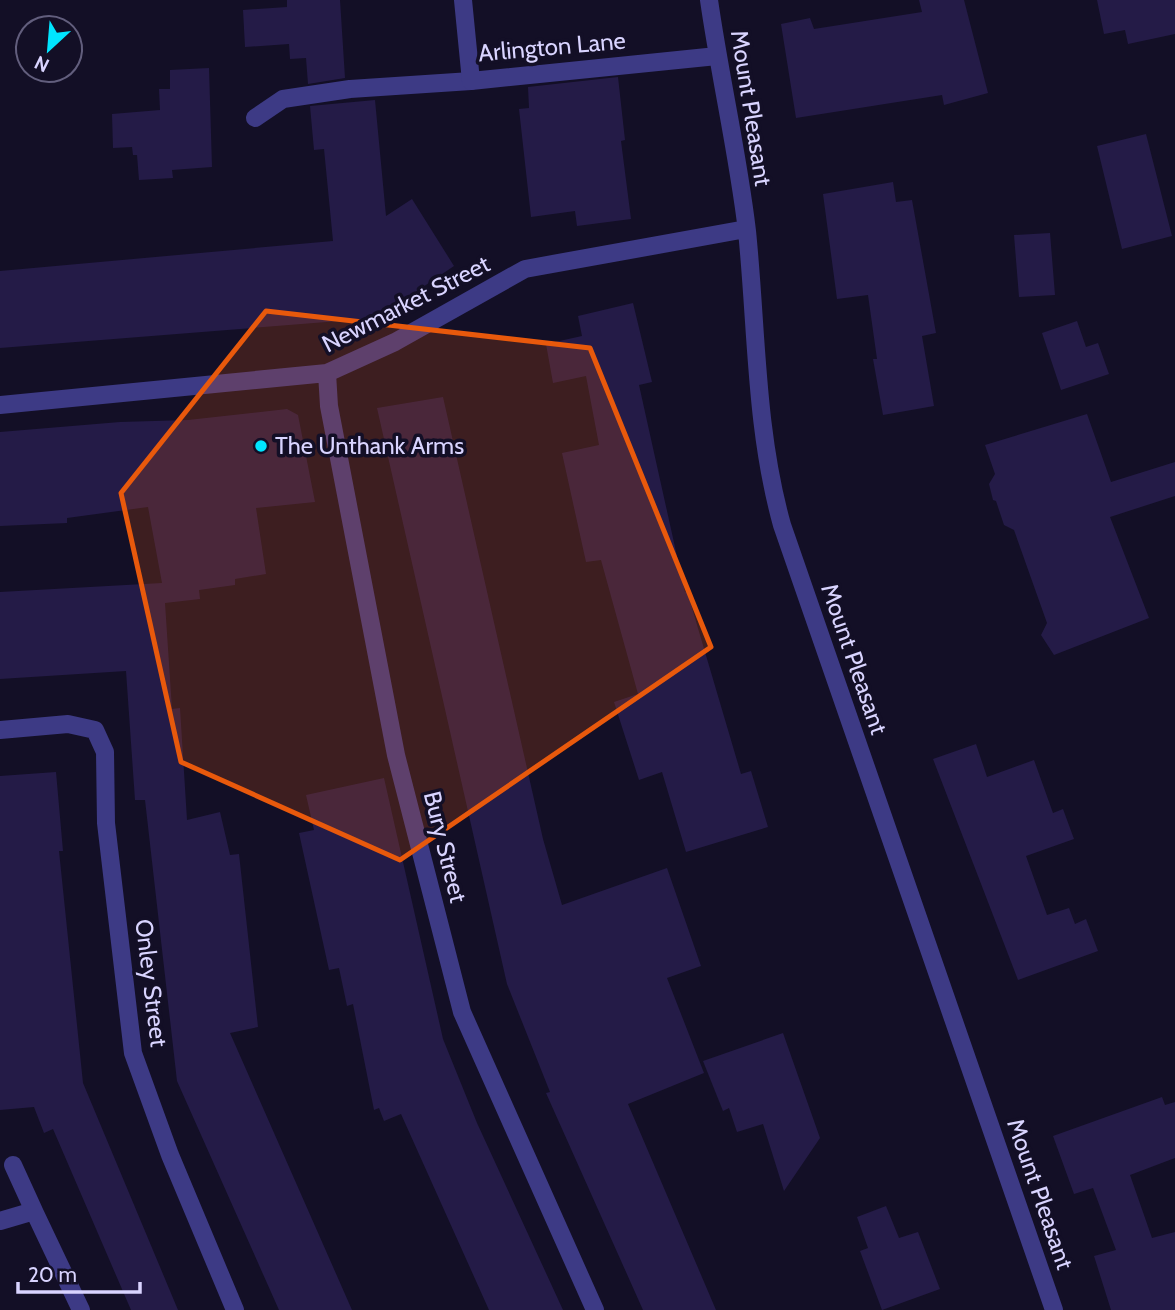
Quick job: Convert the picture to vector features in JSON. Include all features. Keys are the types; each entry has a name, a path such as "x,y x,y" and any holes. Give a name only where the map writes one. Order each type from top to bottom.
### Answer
{"street":[{"name":"Arlington Lane","path":"463,0 471,81 717,56"},
{"name":"Mount Pleasant","path":"709,0 747,229 761,428 768,477 782,525 1054,1310"},
{"path":"255,118 283,99 351,89 471,81"},
{"name":"Newmarket Street","path":"0,405 327,373 395,341 525,270 747,229"},
{"name":"Bury Street","path":"327,373 329,406 396,755 462,1012 595,1310"},
{"name":"Onley Street","path":"0,730 68,724 94,730 105,752 106,823 133,1053 170,1155 235,1310"},
{"path":"13,1165 81,1310"},
{"path":"0,1221 34,1211"}],"highlighted area":[{"path":"266,311 590,348 711,647 400,860 181,762 121,493"}],"building":[{"path":"287,0 340,0 345,78 308,84 306,58 290,59 289,44 245,47 243,10 287,7"},
{"path":"919,0 964,0 988,93 944,105 942,95 796,118 781,24 810,18 814,29 922,12"},
{"path":"1097,0 1175,0 1175,34 1128,44 1125,30 1104,34"},
{"path":"209,68 212,167 172,170 173,178 139,180 137,155 133,155 132,147 113,148 112,114 160,110 159,89 170,89 170,70"},
{"path":"618,77 625,140 621,141 631,219 577,226 575,211 531,217 519,109 529,108 528,87"},
{"path":"375,100 386,216 412,199 454,266 377,318 0,348 0,271 333,241 324,149 314,150 310,106"},
{"path":"1146,134 1172,236 1122,249 1097,146"},
{"path":"893,182 896,202 912,200 936,333 922,336 934,406 883,415 873,359 877,359 868,295 837,299 823,194"},
{"path":"1050,233 1055,295 1019,297 1014,235"},
{"path":"633,303 652,382 639,385 685,592 687,591 741,774 751,771 768,827 686,852 662,772 639,780 614,702 638,694 601,560 586,562 562,453 599,445 586,376 553,383 546,344 582,336 578,316"},
{"path":"1077,321 1086,347 1098,343 1109,374 1061,390 1042,333"},
{"path":"443,397 543,839 562,905 667,868 701,966 667,978 704,1073 628,1104 716,1310 643,1310 546,1093 550,1092 507,984 377,408"},
{"path":"287,409 298,415 315,502 256,508 266,574 235,579 235,585 199,590 200,599 165,603 172,709 180,708 187,820 220,812 230,855 239,854 258,1027 230,1033 352,1310 279,1310 177,1081 145,800 135,800 126,671 0,679 0,592 162,583 148,507 67,518 67,523 0,526 0,432 120,422 188,420"},
{"path":"1087,414 1111,482 1175,462 1175,496 1110,517 1149,618 1054,655 1041,635 1047,623 1014,530 1004,525 996,501 993,500 989,484 995,474 985,445"},
{"path":"976,744 987,777 1034,760 1053,813 1063,809 1074,839 1026,856 1047,915 1069,908 1075,924 1086,919 1098,951 1018,980 933,759"},
{"path":"56,772 63,851 59,851 83,1083 178,1310 131,1310 53,1129 44,1133 34,1107 0,1110 0,776"},
{"path":"384,778 443,1039 477,1123 563,1310 489,1310 401,1114 384,1121 379,1108 374,1110 353,1004 347,1006 339,968 329,970 299,833 314,830 306,795"},
{"path":"783,1033 820,1138 784,1191 763,1124 737,1132 729,1108 723,1111 703,1061"},
{"path":"1162,1097 1165,1105 1175,1102 1175,1158 1130,1175 1152,1238 1175,1232 1175,1310 1111,1310 1094,1256 1116,1250 1093,1188 1074,1194 1053,1136"},
{"path":"886,1206 899,1238 918,1232 940,1289 882,1310 860,1251 868,1248 857,1217"}],"place":[{"name":"The Unthank Arms","path":"261,446"}]}
